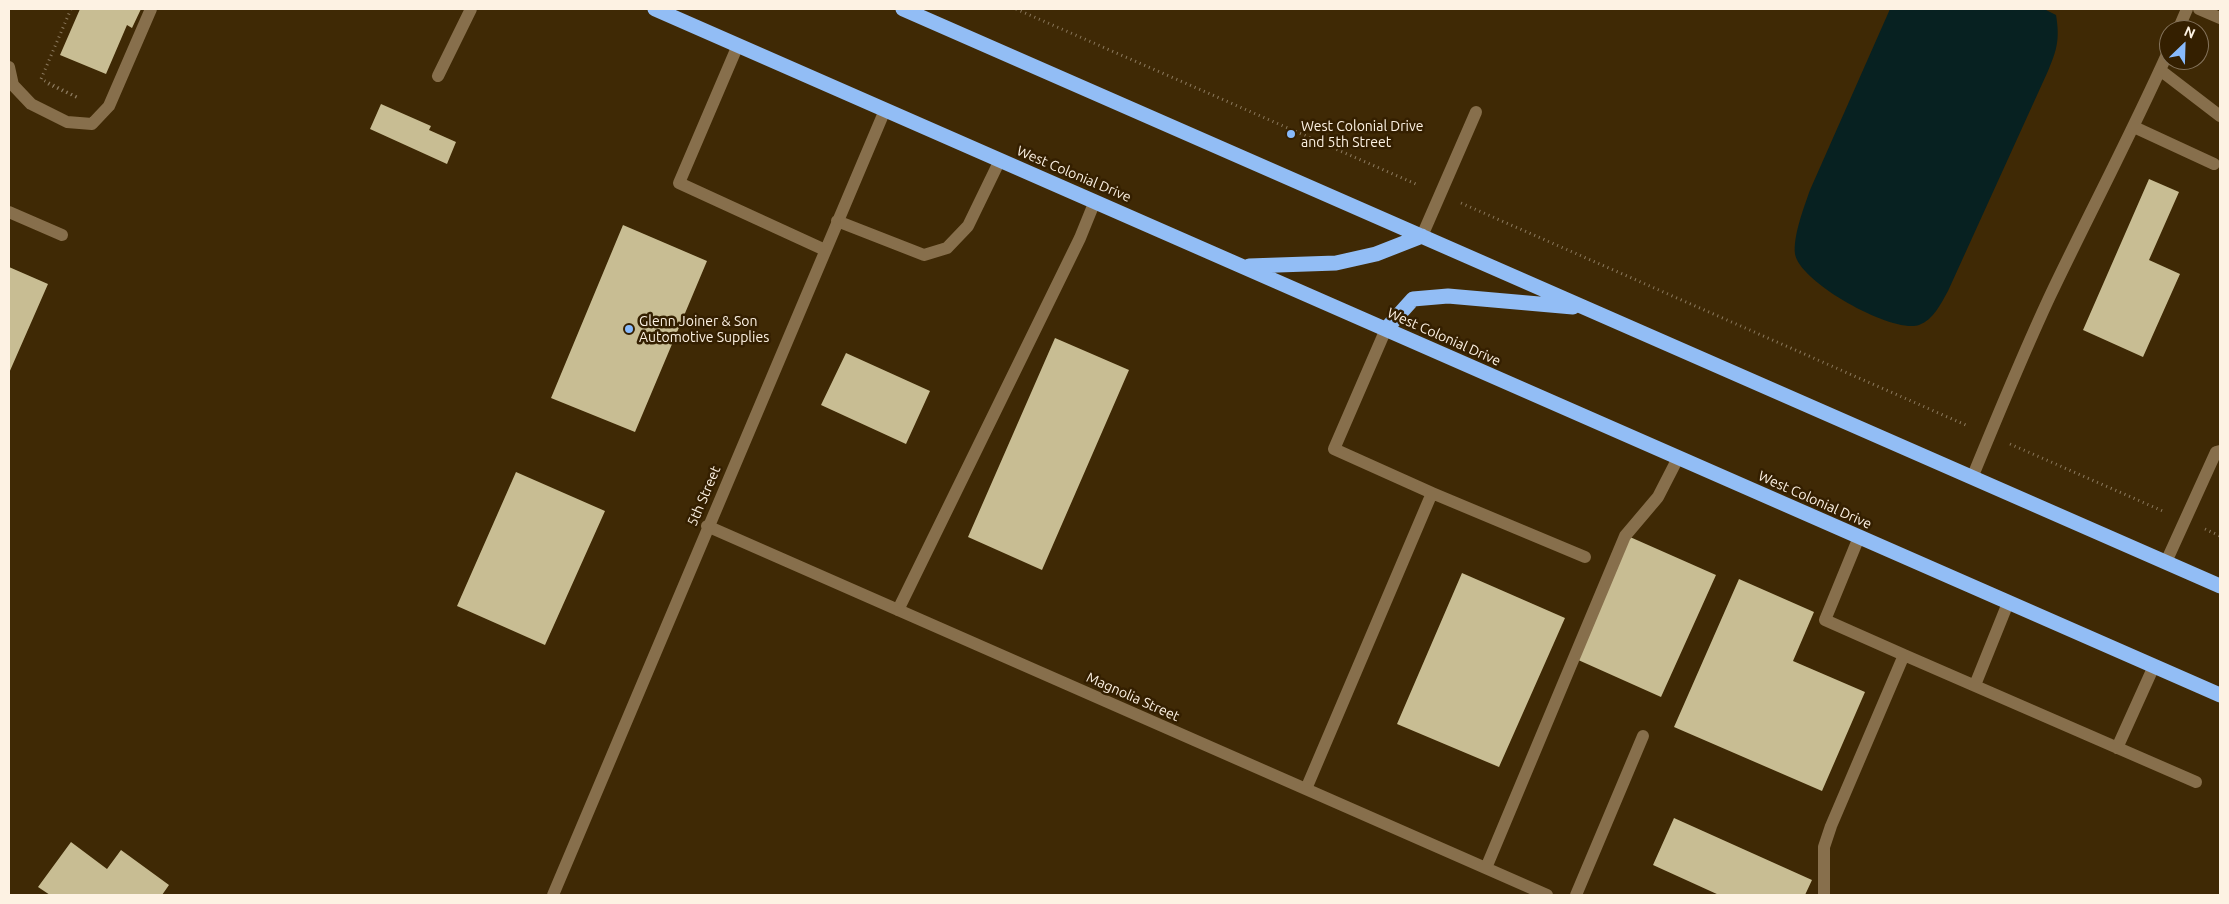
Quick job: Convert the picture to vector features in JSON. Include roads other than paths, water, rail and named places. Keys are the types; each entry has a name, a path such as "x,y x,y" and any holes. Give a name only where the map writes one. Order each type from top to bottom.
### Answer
{"highway":[{"name":"West Colonial Drive","path":"655,9 1245,266 2220,696"},
{"path":"903,9 2220,586"},
{"path":"1245,266 1336,263 1376,254 1422,236"},
{"path":"1386,329 1414,299 1448,296 1584,308"}],"street":[{"path":"9,67 13,85 31,104 67,122 92,124 109,106 151,9"},
{"path":"438,76 471,9"},
{"path":"2199,9 2220,18"},
{"path":"738,45 679,183 825,250"},
{"path":"1972,478 2010,385 2050,296 2134,127 2160,70 2220,116"},
{"name":"5th Street","path":"553,895 884,110"},
{"path":"1422,236 1476,112"},
{"path":"2134,127 2214,164"},
{"path":"837,221 924,255 947,248 968,226 1000,160"},
{"path":"898,610 1080,238 1095,201"},
{"path":"9,212 62,235"},
{"path":"1386,329 1334,449 1432,493 1585,557"},
{"path":"2166,562 2216,452 2220,451"},
{"path":"1486,868 1625,536 1658,497 1678,458"},
{"path":"1306,789 1432,493"},
{"name":"Magnolia Street","path":"708,526 1547,895"},
{"path":"1859,537 1825,620 2196,782"},
{"path":"1975,686 2008,603"},
{"path":"1824,895 1824,847 1831,826 1904,654"},
{"path":"2117,748 2154,666"},
{"path":"1576,895 1643,736"}],"water":[{"path":"1890,9 2044,9 2056,15 2058,31 2056,50 2051,64 1948,291 1929,319 1919,325 1906,326 1889,322 1870,314 1830,292 1813,279 1801,266 1795,254 1797,230 1810,190"}],"place":[{"name":"West Colonial Drive and 5th Street","path":"1291,134"},
{"name":"Glenn Joiner & Son Automotive Supplies","path":"629,329"}]}
